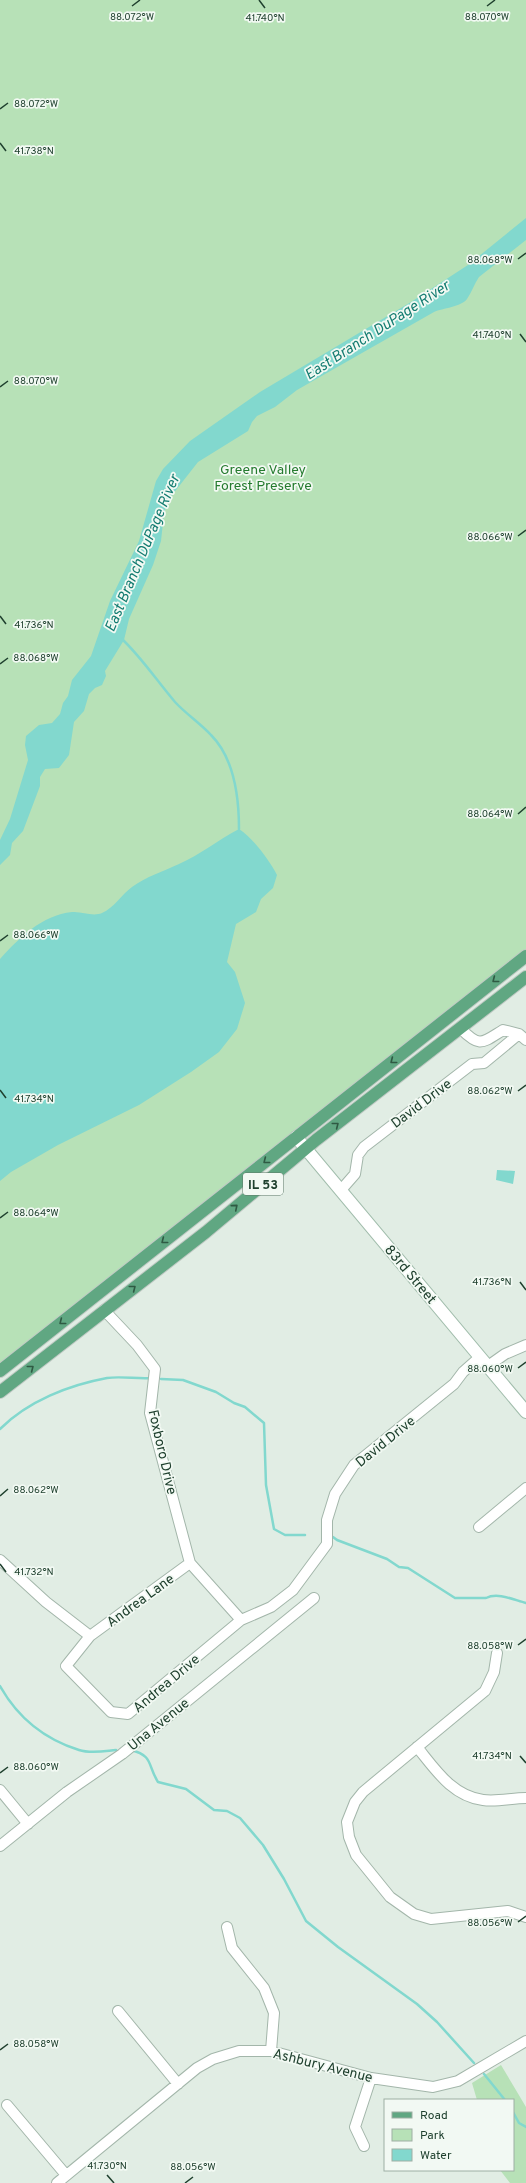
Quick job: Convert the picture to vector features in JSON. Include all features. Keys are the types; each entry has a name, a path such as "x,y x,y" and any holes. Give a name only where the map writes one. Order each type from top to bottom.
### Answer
{"main road":[{"name":"IL 53","path":"0,1371 526,956"},
{"name":"IL 53","path":"0,1392 206,1232 306,1149 526,977"},
{"name":"83rd Street","path":"296,1137 526,1412"}],"street":[{"name":"David Drive","path":"461,1029 472,1040 483,1043 503,1030 523,1037"},
{"name":"David Drive","path":"341,1190 354,1174 358,1155 364,1147 472,1064 484,1063 523,1037"},
{"name":"Foxboro Drive","path":"104,1310 137,1345 155,1369 150,1413 190,1563"},
{"name":"David Drive","path":"241,1620 270,1608 293,1590 328,1544 327,1520 335,1494 354,1465 454,1384 463,1372 484,1362 500,1357 526,1344"},
{"path":"479,1528 526,1488"},
{"path":"0,1560 46,1602 90,1636"},
{"path":"190,1563 241,1620"},
{"name":"Andrea Lane","path":"90,1636 190,1563"},
{"name":"Una Avenue","path":"0,1846 67,1792 122,1754 314,1598"},
{"name":"Andrea Drive","path":"90,1636 66,1666 111,1712 128,1714 241,1620"},
{"path":"498,1652 494,1672 485,1691 363,1792 355,1802 347,1822 350,1844 356,1855 390,1897 414,1914 431,1920 508,1912 526,1917"},
{"path":"417,1747 442,1777 461,1792 482,1800 526,1798"},
{"path":"0,1790 28,1824"},
{"path":"227,1927 232,1948 264,1988 274,2013 271,2051"},
{"path":"118,2011 178,2084"},
{"name":"Ashbury Avenue","path":"57,2183 197,2068 223,2055 249,2050 271,2051 371,2078 433,2087 458,2081 526,2041"},
{"path":"364,2146 355,2127 371,2078"},
{"path":"7,2105 66,2175"}],"green space":[{"name":"Greene Valley Forest Preserve","path":"0,0 526,0 526,954 0,1364"},
{"path":"501,2065 526,2107 526,2183 510,2183 501,2171 514,2171 514,2099 477,2099 472,2083"}],"water":[{"name":"East Branch DuPage River","path":"526,218 526,240 479,277 469,296 464,302 456,306 434,312 297,390 275,407 257,416 252,422 248,431 198,462 169,499 164,513 161,541 153,565 129,619 124,640 105,671 106,676 102,685 95,688 89,694 84,711 74,722 69,755 59,768 45,769 40,777 40,786 23,831 12,843 10,855 0,865 0,840 10,819 28,760 25,745 26,736 39,725 52,723 60,714 63,703 68,696 72,680 91,656 110,601 139,541 156,481 163,469 190,441 260,392 411,302 468,265"},
{"path":"239,829 250,838 260,850 277,875 273,888 261,899 256,912 236,924 227,962 235,972 245,1003 237,1029 219,1052 191,1072 139,1105 58,1145 11,1172 0,1181 0,959 15,943 41,923 61,914 72,912 91,914 102,913 110,908 128,890 138,883 202,852"},
{"path":"497,1170 515,1171 513,1184 496,1180"}],"waterway":[{"name":"East Branch DuPage River","path":"122,639 143,662 175,702 219,744 234,779 238,804 239,829"},
{"path":"0,1429 11,1419 36,1402 78,1385 107,1378 151,1378"},
{"path":"161,1379 183,1380 216,1392 234,1403 245,1407 264,1423 266,1485 274,1529 285,1535 305,1535"},
{"path":"333,1537 337,1540 387,1559 399,1567 408,1568 455,1598 486,1598 491,1596 501,1596 526,1603"},
{"path":"0,1686 15,1708 33,1726 54,1740 88,1752 116,1750"},
{"path":"131,1750 138,1752 147,1758 158,1782 186,1789 214,1810 227,1811 240,1818 263,1845 284,1879 306,1921 338,1947 417,2004 437,2022 474,2063"},
{"path":"484,2074 504,2099"},
{"path":"514,2114 519,2123 526,2127"}]}
